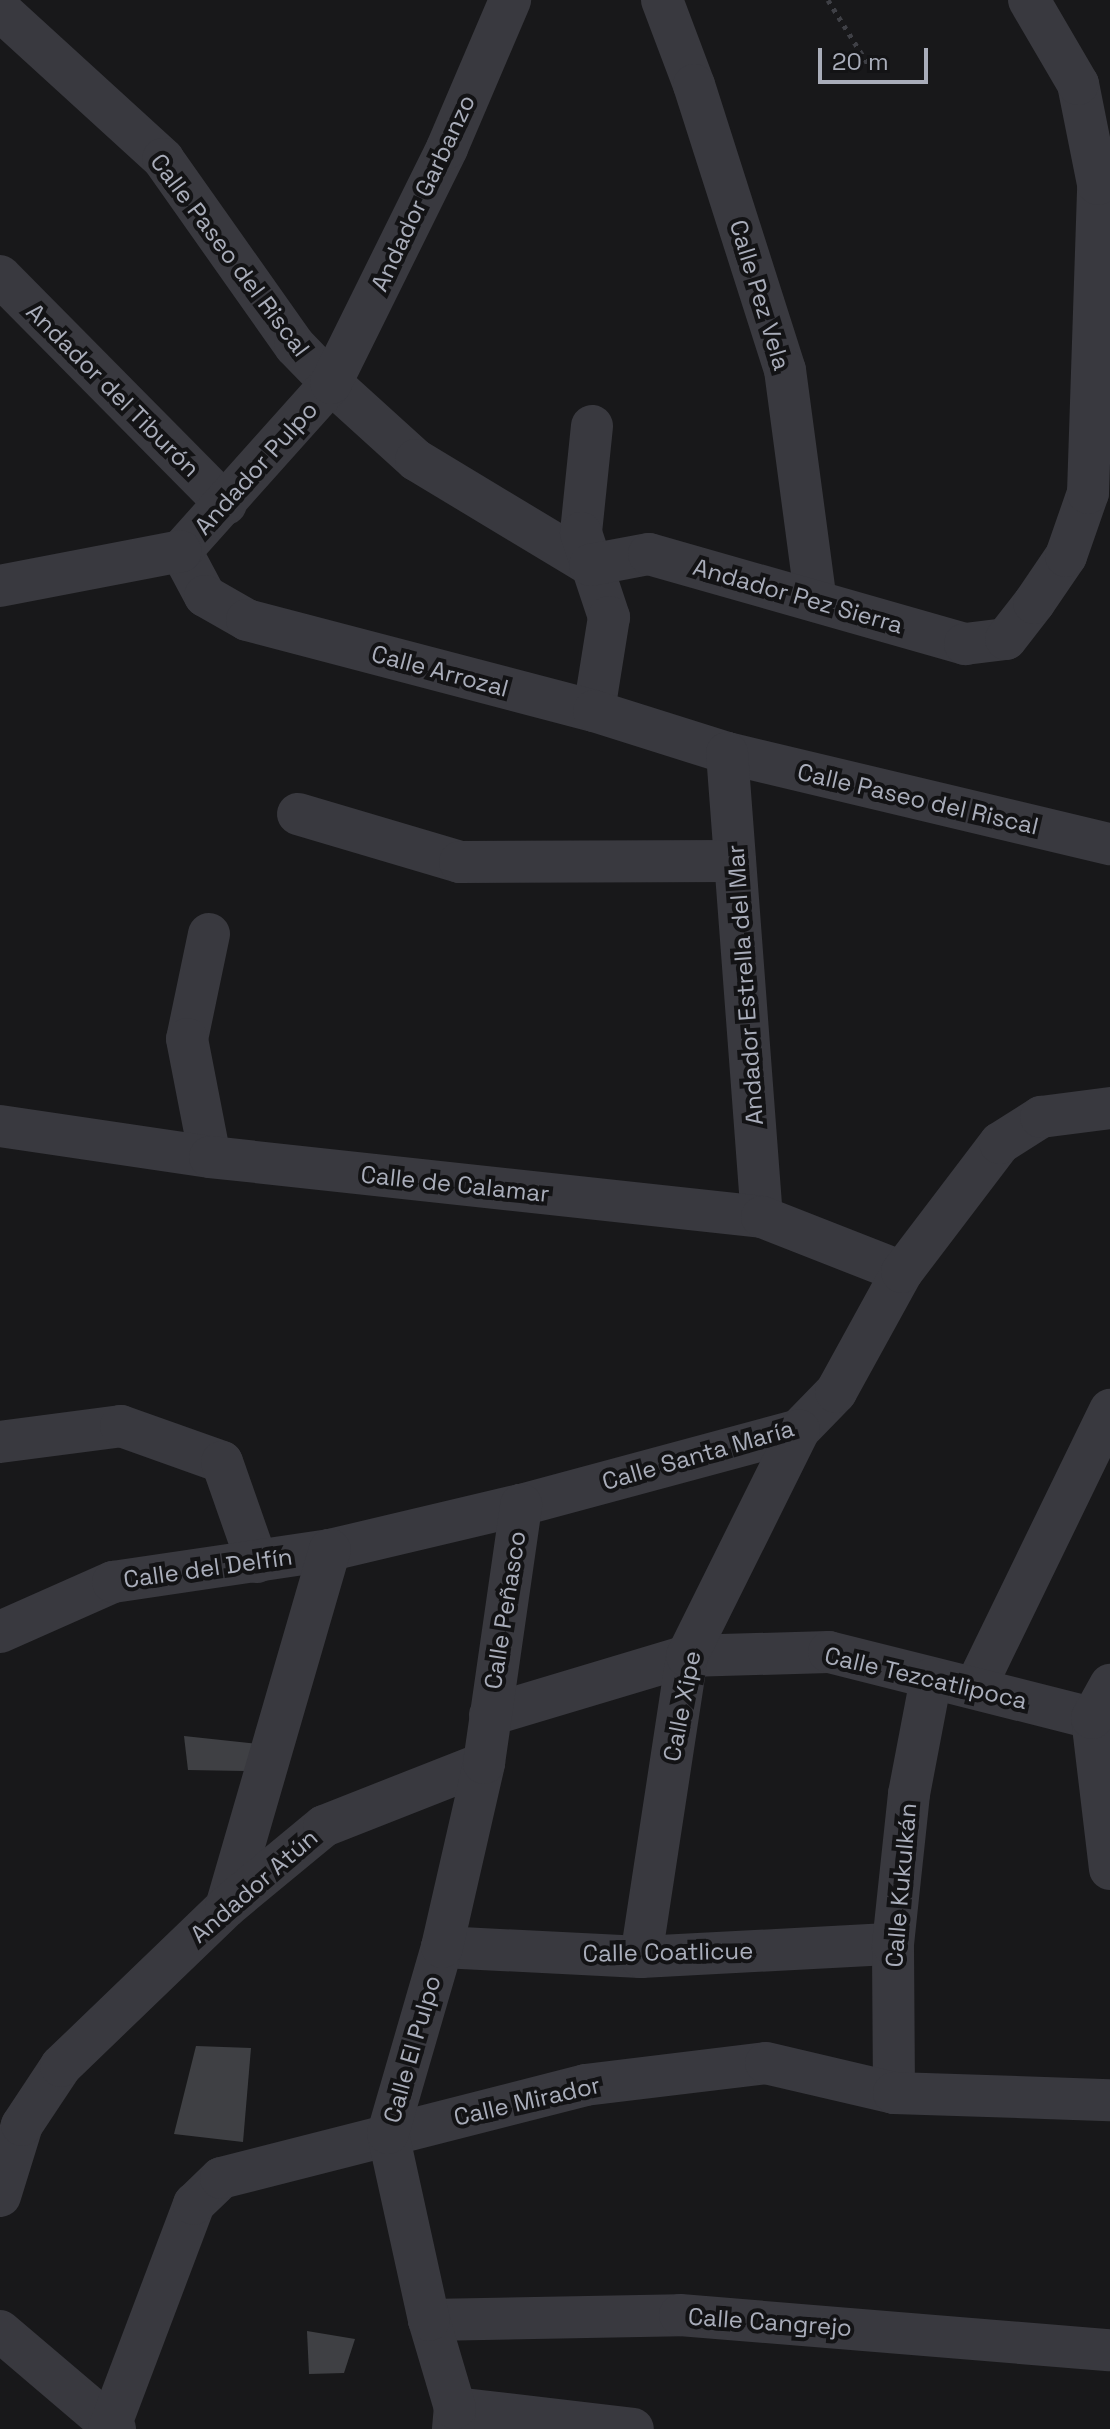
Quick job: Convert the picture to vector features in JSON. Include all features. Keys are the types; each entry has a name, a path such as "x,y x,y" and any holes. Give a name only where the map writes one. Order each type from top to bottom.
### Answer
{"street":[{"name":"Andador Garbanzo","path":"331,383 447,148 510,0"},
{"name":"Calle Pez Vela","path":"662,0 694,85 785,370 816,601"},
{"name":"Andador Pez Sierra","path":"590,565 649,554 965,644 1006,639 1066,556 1088,493 1092,394 1098,184 1078,84 1029,0"},
{"name":"Calle Paseo del Riscal","path":"0,10 163,159 295,346 331,383 416,460 590,565"},
{"name":"Andador del Tiburón","path":"0,276 226,504"},
{"name":"Andador Pulpo","path":"181,551 331,383"},
{"path":"592,426 581,533 609,617 594,711"},
{"path":"0,586 181,551"},
{"name":"Calle Arrozal","path":"181,551 205,596 247,620 594,711 727,753"},
{"name":"Calle Paseo del Riscal","path":"727,753 1110,844"},
{"name":"Andador Estrella del Mar","path":"727,753 762,1217"},
{"path":"298,814 460,862 735,861"},
{"path":"209,934 187,1039 210,1157"},
{"name":"Calle Santa María","path":"330,1550 521,1505 799,1430 836,1392 902,1272 1000,1143 1041,1117 1110,1108"},
{"name":"Calle de Calamar","path":"0,1126 210,1157 762,1217 902,1272"},
{"path":"976,1686 1110,1410"},
{"path":"0,1442 121,1426 222,1462 257,1562"},
{"name":"Calle Xipe","path":"641,1957 687,1656 799,1430"},
{"name":"Calle Peñasco","path":"490,1715 521,1505"},
{"path":"226,1907 330,1550"},
{"name":"Calle del Delfín","path":"0,1632 113,1582 330,1550"},
{"name":"Calle Tezcatlipoca","path":"490,1715 687,1656 829,1652 931,1679 1101,1702"},
{"name":"Calle Kukulkán","path":"894,2093 893,1944 909,1794 931,1679"},
{"path":"1101,1702 1110,1869"},
{"name":"Calle El Pulpo","path":"454,2419 388,2133 442,1947 484,1763 490,1715"},
{"name":"Andador Atún","path":"0,2196 22,2125 61,2066 226,1907 324,1826 484,1763"},
{"name":"Calle Coatlicue","path":"442,1947 641,1957 893,1944"},
{"name":"Calle Mirador","path":"112,2428 194,2204 221,2178 585,2085 766,2063 894,2093 1110,2100"},
{"name":"Calle Cangrejo","path":"429,2320 680,2315 1110,2350"},
{"path":"0,2331 112,2428"},
{"path":"454,2419 633,2429"}],"path":[{"path":"828,0 868,64"}],"building":[{"path":"184,1736 258,1744 245,1771 188,1770"},
{"path":"196,2046 251,2048 243,2142 174,2134"},
{"path":"307,2331 355,2339 344,2373 309,2374"}]}
